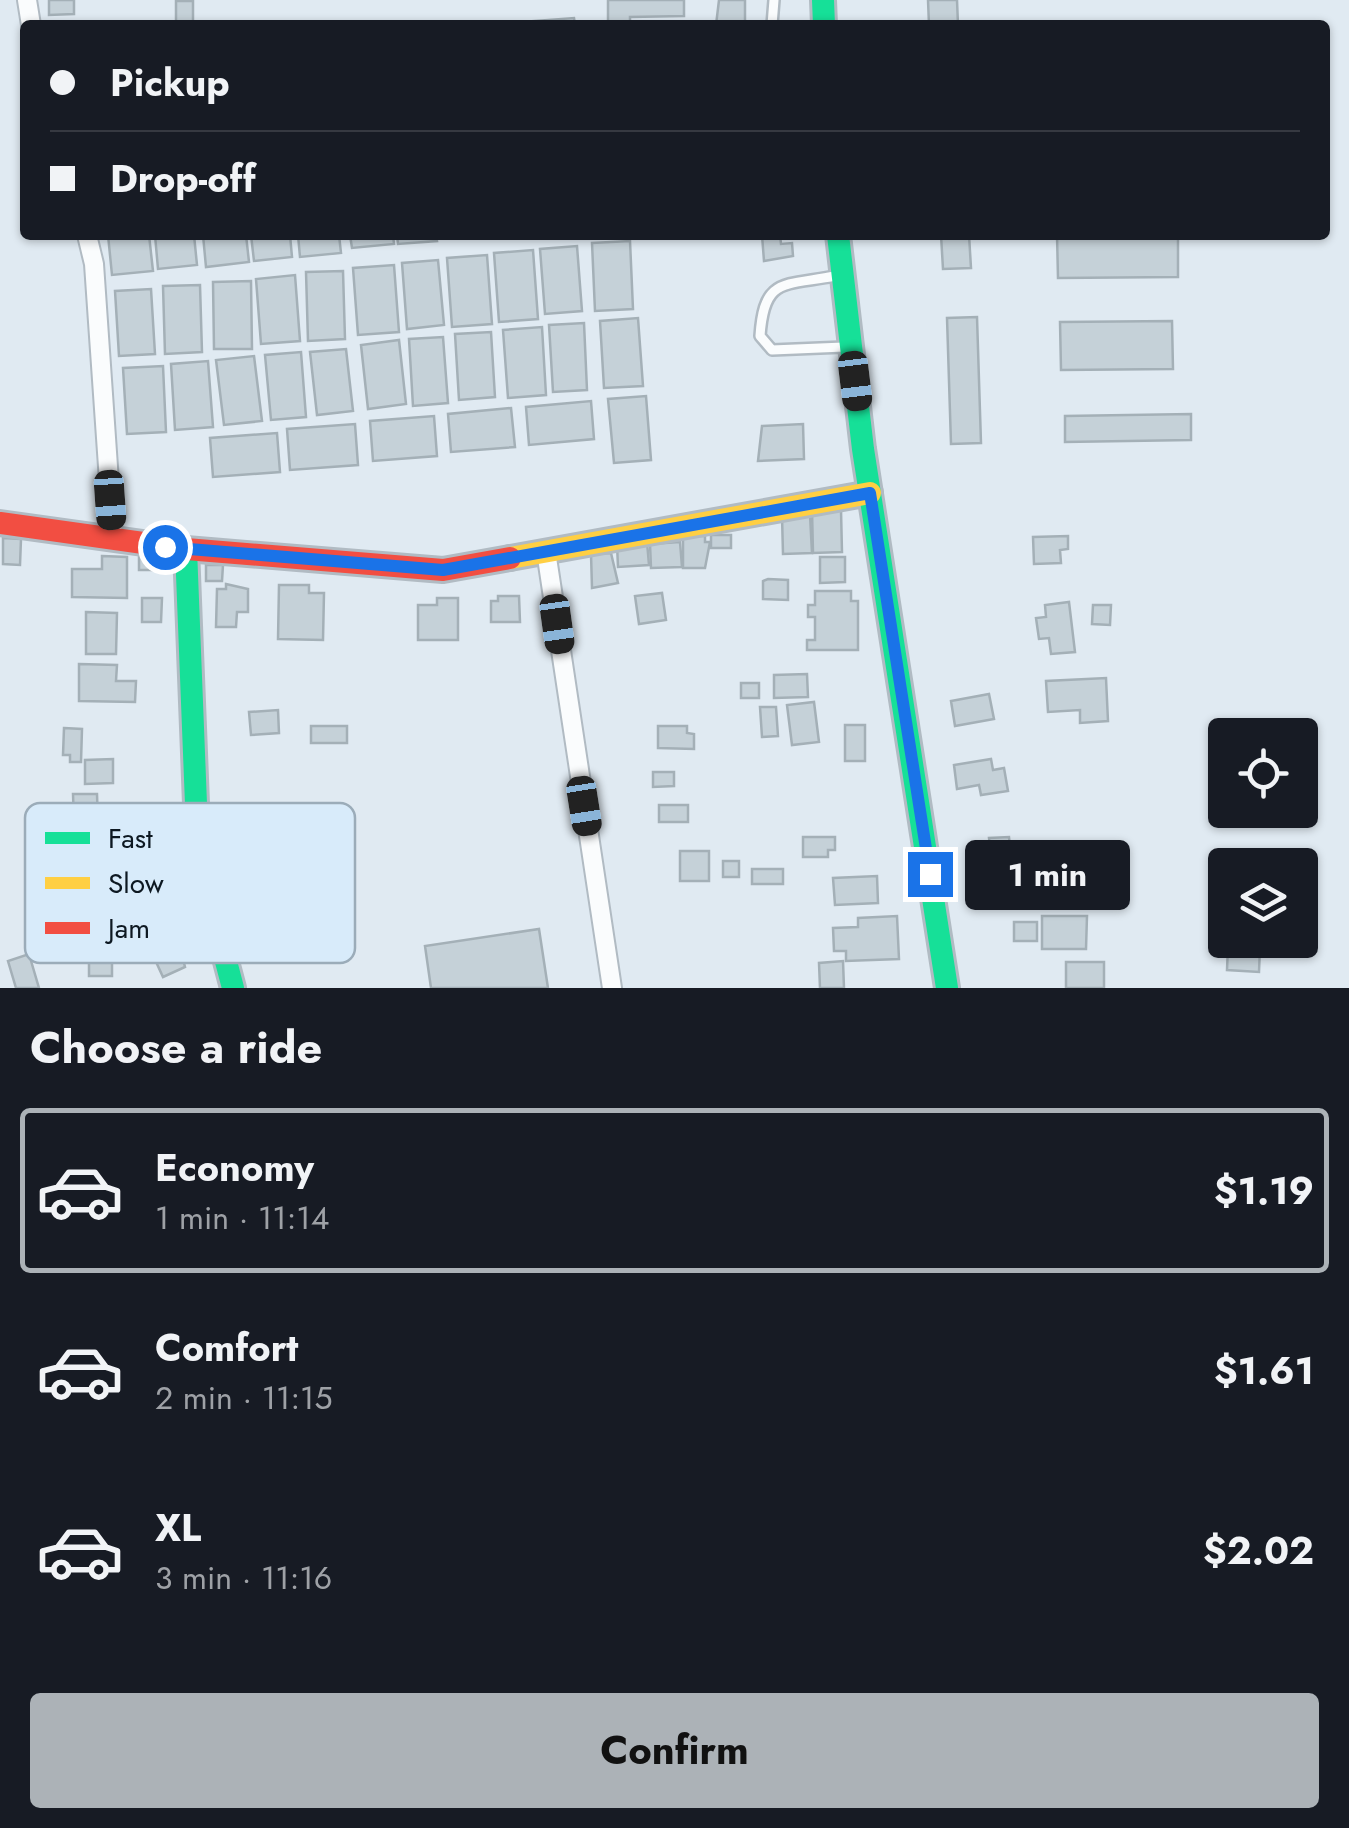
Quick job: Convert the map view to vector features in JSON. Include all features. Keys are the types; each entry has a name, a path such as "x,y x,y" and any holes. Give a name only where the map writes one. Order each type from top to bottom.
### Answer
{"main road":[{"path":"839,240 870,493 948,988"},
{"path":"0,523 186,549 443,570 870,493"},
{"path":"186,549 196,803"},
{"path":"226,963 233,988"}],"street":[{"path":"87,240 94,264 113,539"},
{"path":"546,551 612,988"}],"lane":[{"path":"843,275 774,290 762,303 760,336 772,350 851,347"}],"building":[{"path":"49,0 74,0 74,14 49,15"},
{"path":"608,0 684,0 684,16 608,20"},
{"path":"719,0 745,0 745,20 717,20"},
{"path":"928,0 957,0 958,20 929,20"},
{"path":"176,1 193,1 193,20 176,20"},
{"path":"108,240 150,240 153,271 112,275"},
{"path":"155,240 194,240 197,265 158,269"},
{"path":"203,240 247,240 249,262 206,267"},
{"path":"252,240 290,240 292,257 254,261"},
{"path":"298,240 340,240 341,253 300,257"},
{"path":"351,240 394,240 394,244 352,248"},
{"path":"398,240 437,241 398,244"},
{"path":"762,240 792,243 793,256 764,261"},
{"path":"941,240 969,240 971,268 943,269"},
{"path":"1057,240 1178,240 1178,277 1058,278"},
{"path":"630,241 633,309 595,311 592,243"},
{"path":"577,246 582,311 545,314 540,249"},
{"path":"533,250 538,319 499,322 494,253"},
{"path":"487,255 492,324 452,327 447,258"},
{"path":"438,260 444,325 407,329 402,263"},
{"path":"394,265 399,332 358,335 353,268"},
{"path":"343,271 345,339 308,341 306,272"},
{"path":"295,275 300,341 261,344 256,279"},
{"path":"251,281 252,349 214,349 213,282"},
{"path":"200,285 202,352 165,354 163,286"},
{"path":"151,289 155,354 119,356 115,291"},
{"path":"977,317 981,443 951,444 947,318"},
{"path":"638,318 643,386 604,388 600,321"},
{"path":"1172,321 1173,369 1061,370 1060,322"},
{"path":"584,323 587,390 553,392 549,325"},
{"path":"542,327 546,395 508,398 503,330"},
{"path":"491,332 495,397 459,400 455,334"},
{"path":"443,337 448,403 413,406 409,339"},
{"path":"399,340 406,404 368,409 361,345"},
{"path":"346,349 353,411 317,415 310,352"},
{"path":"301,352 306,417 271,420 265,355"},
{"path":"254,356 262,421 224,425 216,360"},
{"path":"208,361 213,427 175,430 171,364"},
{"path":"163,366 166,432 127,434 123,368"},
{"path":"646,396 651,460 614,463 608,399"},
{"path":"591,401 594,439 529,445 526,407"},
{"path":"511,408 515,447 451,452 448,414"},
{"path":"1191,414 1191,440 1065,442 1065,416"},
{"path":"434,416 437,456 373,461 370,421"},
{"path":"355,424 358,465 290,470 287,429"},
{"path":"803,424 804,459 758,461 762,426"},
{"path":"277,433 280,472 213,477 210,438"},
{"path":"812,510 841,510 842,552 813,553"},
{"path":"810,515 812,553 783,554 782,516"},
{"path":"711,535 731,535 731,548 711,548"},
{"path":"683,536 705,536 705,542 710,542 705,568 683,568"},
{"path":"1068,536 1068,549 1060,550 1061,563 1034,564 1033,537"},
{"path":"3,538 21,539 20,565 3,564"},
{"path":"647,542 649,565 618,567 617,544"},
{"path":"680,542 682,567 651,568 650,544"},
{"path":"611,553 618,583 592,588 591,554"},
{"path":"139,555 164,555 164,570 139,570"},
{"path":"102,556 127,557 127,598 72,597 72,569 102,569"},
{"path":"820,557 845,557 845,582 820,583"},
{"path":"206,565 223,565 222,581 206,581"},
{"path":"788,580 788,600 763,599 763,581"},
{"path":"226,584 248,589 248,612 237,612 236,627 216,627 217,589 226,589"},
{"path":"279,585 309,585 309,593 324,593 323,640 278,639"},
{"path":"815,591 851,591 851,601 858,601 858,650 807,650 807,640 815,640 815,617 808,617 808,605 815,605"},
{"path":"662,593 666,620 639,624 635,596"},
{"path":"498,596 519,596 520,622 491,622 491,601 498,601"},
{"path":"142,598 162,598 161,622 142,622"},
{"path":"437,598 458,598 458,640 418,640 418,605 437,605"},
{"path":"1069,602 1075,652 1051,654 1049,638 1039,639 1036,618 1046,617 1045,605"},
{"path":"1093,605 1111,605 1110,625 1092,624"},
{"path":"86,612 117,613 116,654 86,654"},
{"path":"79,664 117,665 116,681 136,681 135,702 79,701"},
{"path":"807,674 808,697 774,698 774,675"},
{"path":"1106,678 1108,721 1080,723 1080,710 1048,712 1046,681"},
{"path":"741,683 759,683 759,698 741,698"},
{"path":"989,694 994,719 955,726 951,701"},
{"path":"814,702 819,742 792,745 787,705"},
{"path":"760,707 776,707 778,736 762,737"},
{"path":"278,710 279,733 251,735 249,712"},
{"path":"845,725 865,725 865,761 845,761"},
{"path":"311,726 347,726 347,743 311,743"},
{"path":"658,726 687,726 687,733 694,734 694,749 658,748"},
{"path":"64,728 82,729 81,762 70,762 70,755 63,755"},
{"path":"113,759 113,783 85,784 85,760"},
{"path":"991,759 993,770 1004,768 1008,791 981,795 979,785 957,789 954,765"},
{"path":"653,772 674,772 674,786 653,787"},
{"path":"73,794 97,794 97,803 73,803"},
{"path":"659,805 688,805 688,822 659,822"},
{"path":"803,837 835,837 835,850 828,850 828,857 803,857"},
{"path":"1009,837 1011,860 1023,859 1025,880 977,883 975,864 981,863 980,849 990,848 989,838"},
{"path":"680,851 709,851 709,881 680,881"},
{"path":"1042,856 1064,856 1064,877 1042,877"},
{"path":"723,861 739,861 739,877 723,877"},
{"path":"752,869 783,869 783,884 752,884"},
{"path":"877,876 878,903 835,905 833,878"},
{"path":"1019,883 1021,906 988,908 986,885"},
{"path":"897,916 899,959 846,961 846,951 834,951 833,928 858,927 858,918"},
{"path":"1042,916 1087,916 1086,949 1042,949"},
{"path":"1014,922 1037,922 1037,941 1014,941"},
{"path":"539,929 548,988 431,988 425,946"},
{"path":"25,955 25,963 32,963 39,988 16,988 8,961"},
{"path":"1228,958 1260,958 1259,972 1227,970"},
{"path":"843,961 844,988 820,988 819,963"},
{"path":"1066,962 1104,962 1104,988 1066,988"},
{"path":"89,963 112,963 112,976 89,976"},
{"path":"157,963 184,963 185,967 163,977"}],"traffic: fast":[{"path":"823,0 824,20"},
{"path":"839,240 863,449 947,988"},
{"path":"186,549 196,803"},
{"path":"226,963 233,988"}],"traffic: slow":[{"path":"510,558 870,493"}],"traffic: jam":[{"path":"0,523 186,549 443,570 510,558"}],"route":[{"path":"165,547 355,566 443,570 870,493 930,874"}]}
